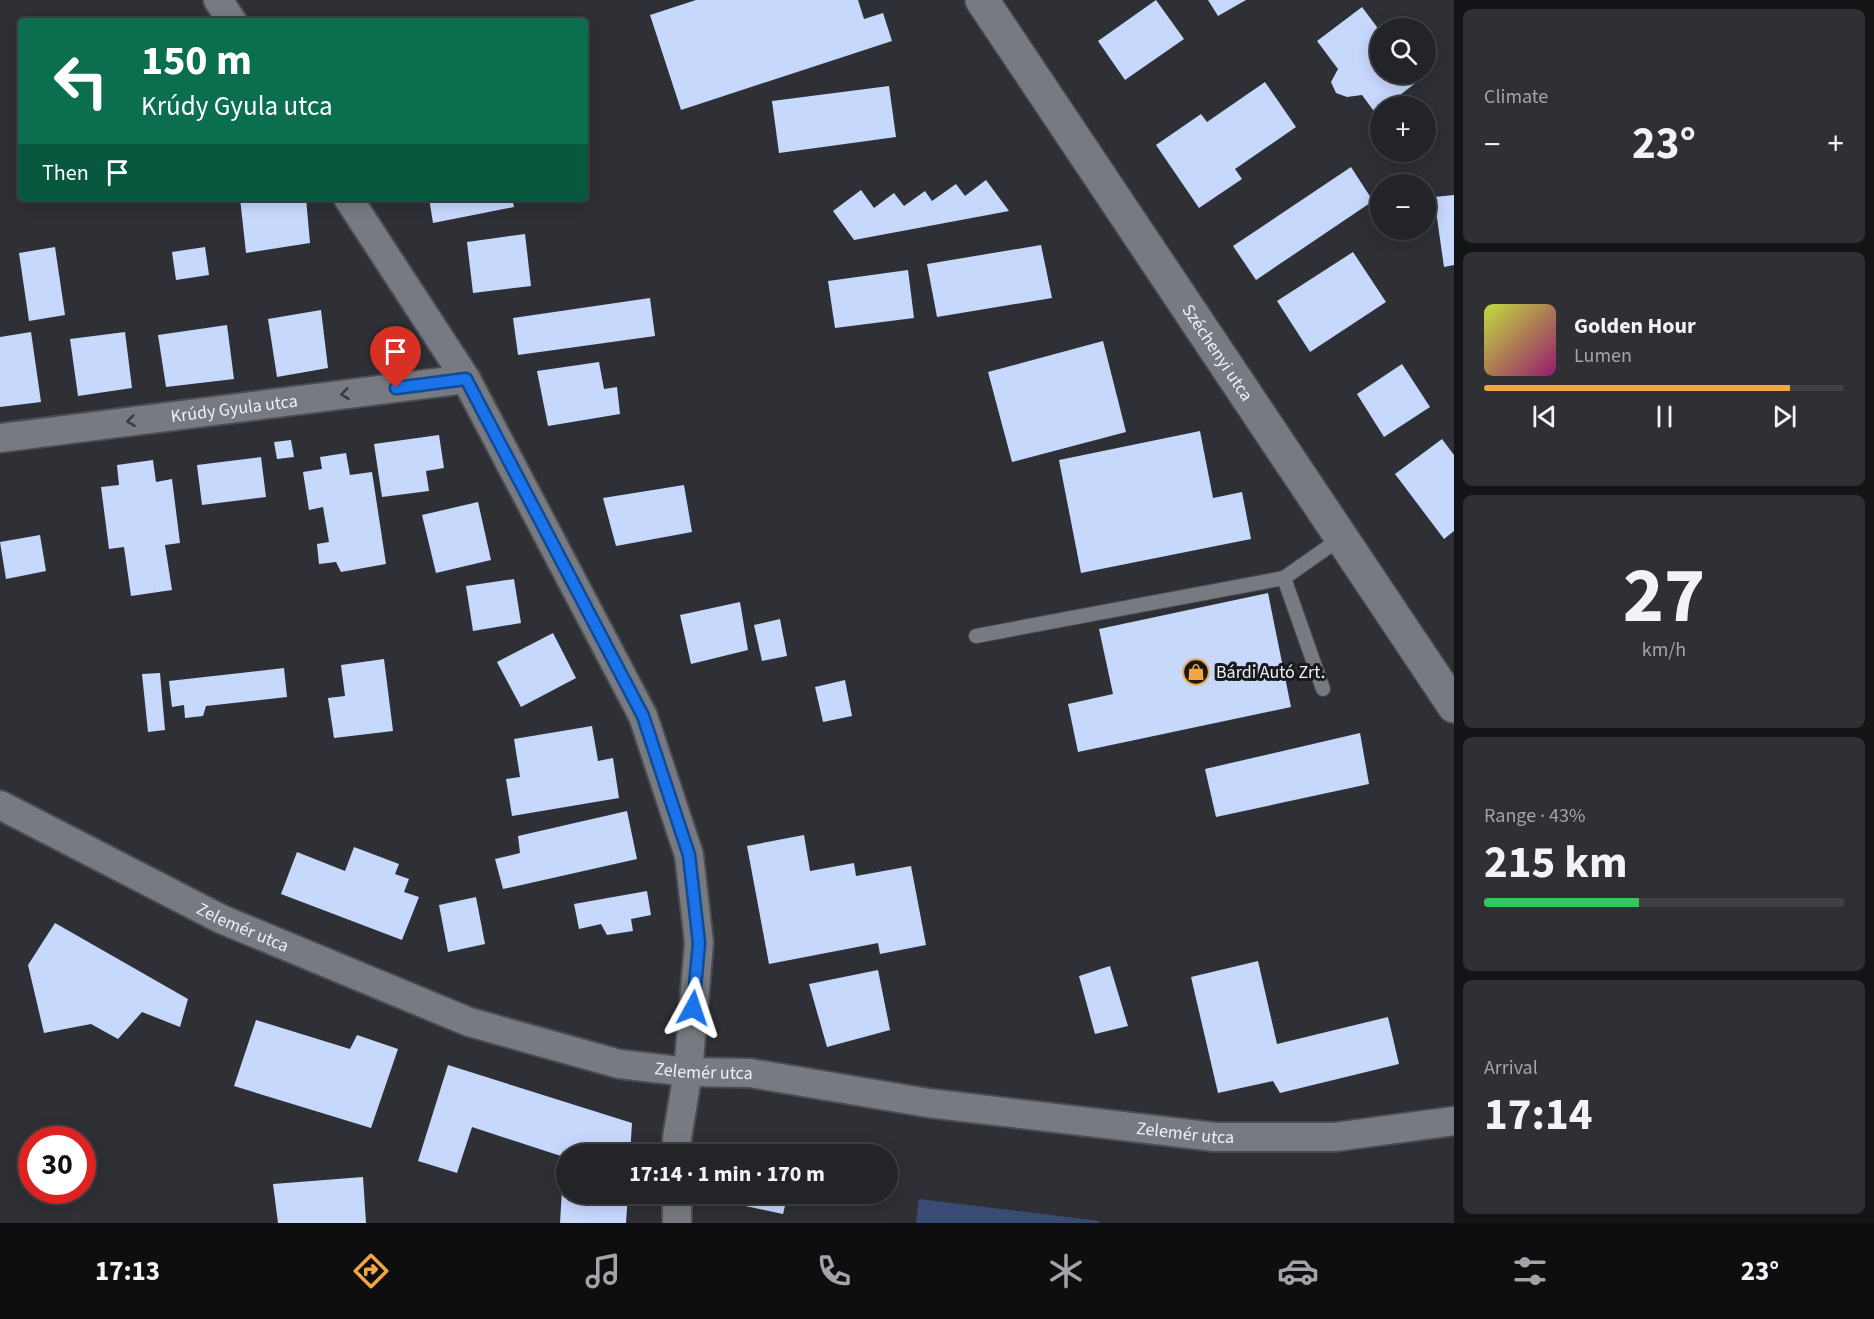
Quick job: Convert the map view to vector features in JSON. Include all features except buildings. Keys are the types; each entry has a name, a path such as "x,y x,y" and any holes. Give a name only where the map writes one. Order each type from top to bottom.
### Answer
{"street":[{"path":"218,0 230,18"},
{"name":"Széchenyi utca","path":"982,0 1454,706"},
{"path":"350,201 466,379 643,716 689,855 699,943 688,1072 677,1144"},
{"name":"Krúdy Gyula utca","path":"0,438 466,379"},
{"name":"Zelemér utca","path":"0,805 221,919 469,1022 619,1064 688,1072 750,1073 928,1103 1215,1137 1335,1137 1454,1121"},
{"path":"677,1204 677,1223"}],"lane":[{"path":"976,636 1284,578 1341,538"},
{"path":"1284,578 1323,689"}],"shaded area":[{"path":"919,1199 1099,1221 1099,1223 916,1223"}],"place":[{"name":"Bárdi Autó Zrt.","path":"1196,672"}],"route":[{"path":"396,388 466,379 643,716 689,855 699,943 693,1008"}]}
